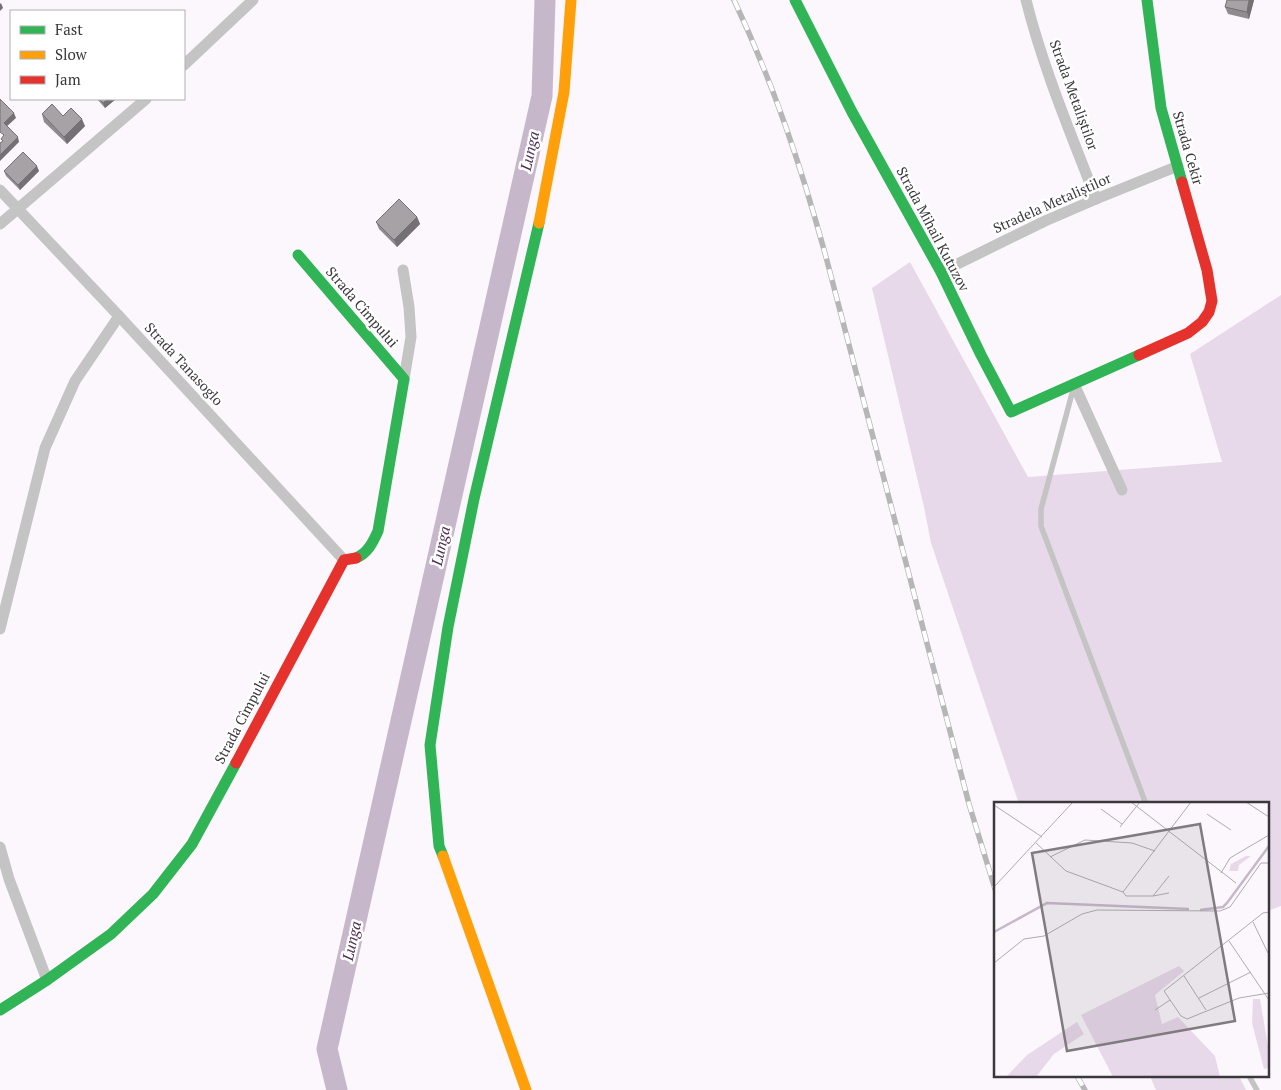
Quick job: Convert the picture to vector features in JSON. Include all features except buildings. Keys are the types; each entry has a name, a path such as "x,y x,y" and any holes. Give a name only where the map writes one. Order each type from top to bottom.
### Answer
{"street":[{"path":"185,65 253,0"},
{"path":"526,1090 439,846 430,745 448,626 474,499 533,253 564,92 571,0"},
{"name":"Strada Mihail Kutuzov","path":"796,0 852,112 941,272 1011,412 1188,333 1202,322 1209,312 1212,301"},
{"name":"Strada Metaliștilor","path":"1026,0 1066,122 1096,198"},
{"name":"Strada Cekir","path":"1147,0 1161,108 1207,270 1212,301"},
{"path":"0,224 145,100"},
{"name":"Stradela Metaliștilor","path":"941,272 1096,198 1178,166"},
{"name":"Strada Tanasoglo","path":"0,190 344,560"},
{"name":"Strada Cîmpului","path":"298,255 404,379"},
{"name":"Strada Cîmpului","path":"0,1010 47,980 111,934 152,894 192,844 344,560 353,560 368,552 378,531 410,337 409,307 403,270"},
{"path":"0,630 45,448 75,381 119,316"},
{"path":"1074,384 1122,490"},
{"path":"0,847 9,879 47,980"}],"lane":[{"path":"1074,384 1041,509 1042,526 1145,802"},
{"path":"1250,1078 1256,1090"}],"shaded area":[{"path":"910,262 1028,477 1222,462 1190,354 1281,295 1281,906 1268,911 1268,802 1018,802 931,543 872,288"},
{"path":"1151,1078 1240,1078 1246,1090 1156,1090"}],"waterway":[{"name":"Lunga","path":"337,1090 327,1049 542,96 545,0"}],"railway":[{"path":"734,0 762,63 786,126 817,223 969,804 994,886"},
{"path":"1078,1078 1085,1090"}],"traffic: fast":[{"path":"795,0 852,112 941,272 1011,412 1139,355"},
{"path":"1147,0 1161,108 1182,182"},
{"path":"443,856 439,846 430,745 448,627 474,499 539,223"},
{"path":"298,255 404,379 378,531 367,550 356,558"},
{"path":"0,1010 47,980 111,934 153,894 192,844 236,763"}],"traffic: slow":[{"path":"539,223 564,92 571,0"},
{"path":"443,856 526,1090"}],"traffic: jam":[{"path":"1139,355 1188,333 1202,322 1209,312 1212,301 1207,270 1182,182"},
{"path":"236,763 344,560 356,558"}]}
